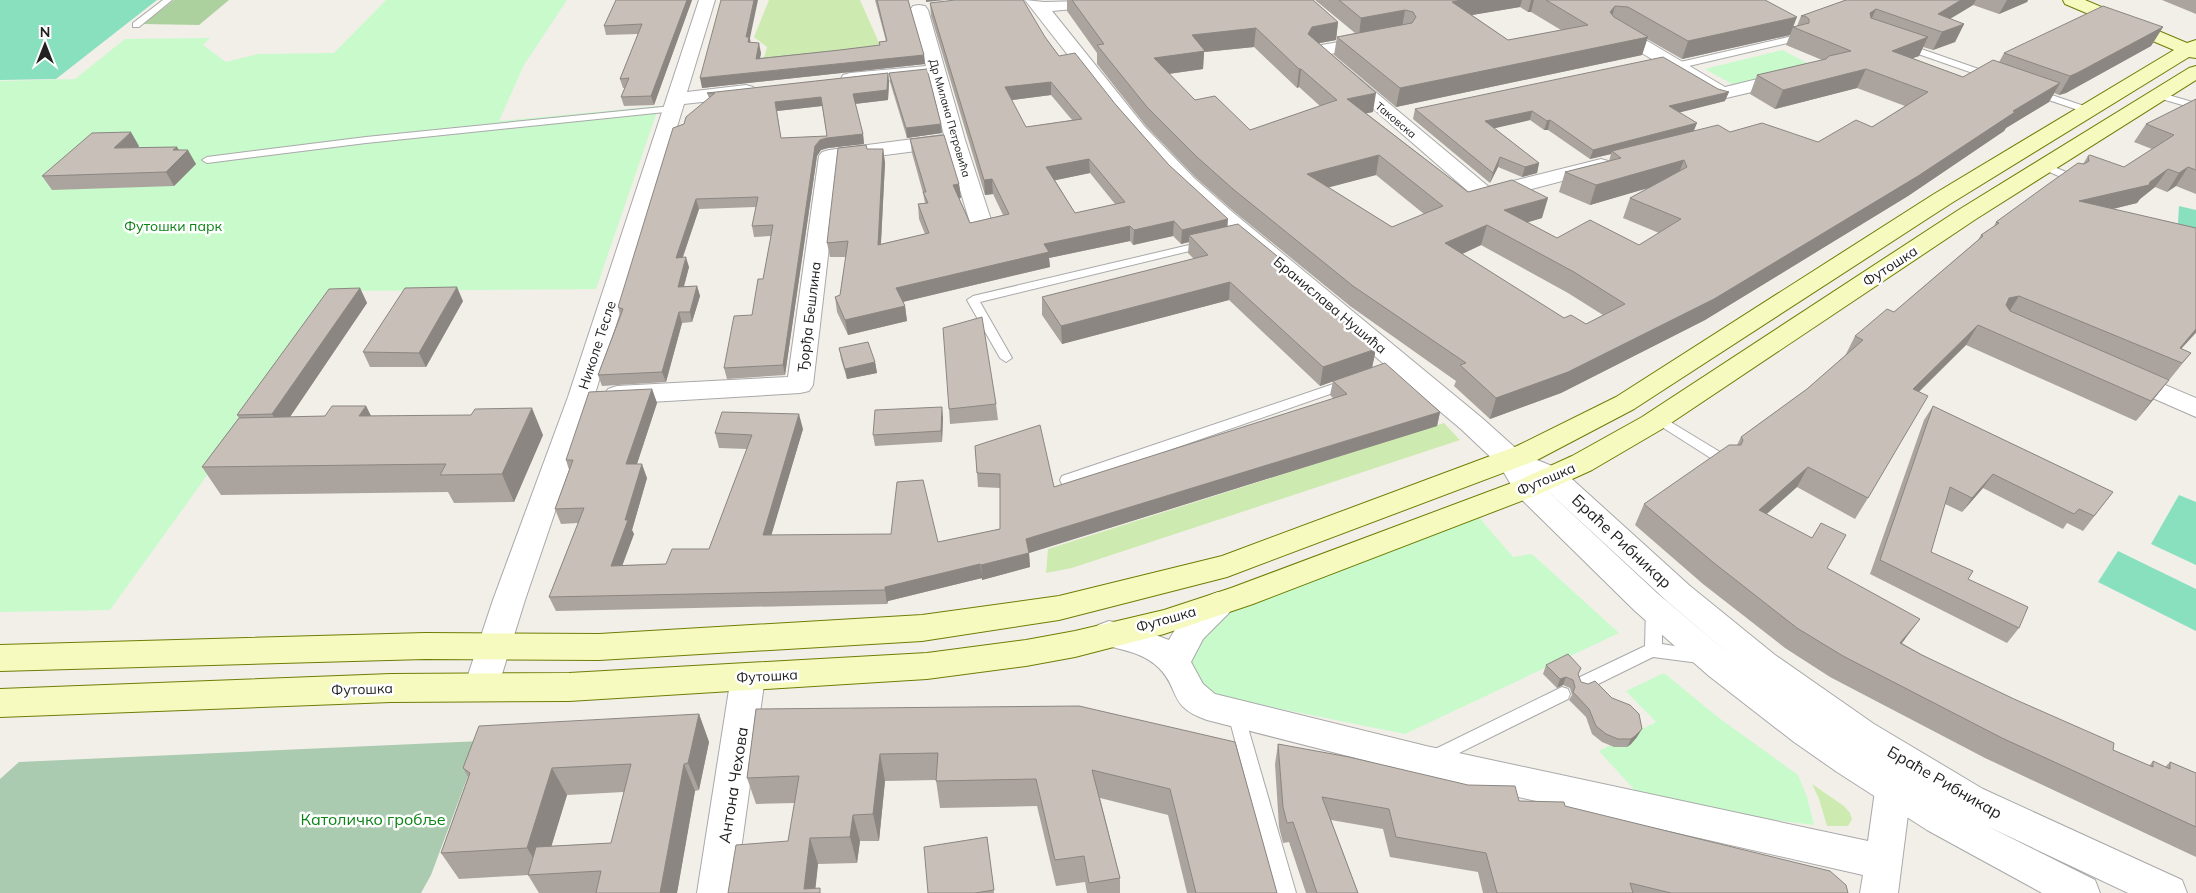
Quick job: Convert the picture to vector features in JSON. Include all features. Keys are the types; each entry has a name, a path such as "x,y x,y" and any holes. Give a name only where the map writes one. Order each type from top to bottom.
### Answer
{"main road":[{"path":"2071,0 2194,46"},
{"path":"2103,0 2194,46"},
{"name":"Футошка","path":"0,658 417,646 599,647 922,628 1058,608 1227,566 1510,459 1559,438 1624,403 1942,199 2194,46"},
{"name":"Футошка","path":"2,705 383,688 569,687 928,666 1026,653 1075,644 1109,634 1164,622 1218,604 1539,483 1582,463 1659,419 1968,214 2196,72"}],"street":[{"name":"Николе Тесле","path":"481,687 509,600 580,397 707,0"},
{"path":"1037,3 1117,0"},
{"name":"Бранислава Нушића","path":"1037,3 1104,90 1153,148 1187,183 1230,238 1393,367 1472,424 1510,459"},
{"name":"Др Милана Петровића","path":"924,6 937,70 955,140 982,226"},
{"path":"1337,30 1354,44"},
{"path":"1616,30 1722,93 1811,72"},
{"name":"Таковска","path":"1392,37 1316,51 1485,194 1620,160"},
{"path":"1633,64 1669,62"},
{"path":"830,82 937,70"},
{"path":"674,104 762,89"},
{"path":"1391,116 1411,112"},
{"name":"Ђорђа Бешлина","path":"580,397 800,385 829,156 955,140"},
{"path":"2105,368 2196,408"},
{"name":"Браће Рибникар","path":"1510,459 1763,664 1862,734 1970,800 2168,893"},
{"name":"Браће Рибникар","path":"1539,483 1653,607 1712,660 1799,726 1894,791 2037,872 2081,893"},
{"path":"1174,663 1189,632 1201,617 1218,604"},
{"path":"1109,634 1135,639 1154,648 1174,663 1192,696 1198,702 1236,714 1882,878 1894,791"},
{"name":"Антона Чехова","path":"716,893 748,677"}],"lane":[{"path":"136,25 168,0"},
{"path":"1669,62 1797,38"},
{"path":"1892,42 1998,80"},
{"path":"2026,89 2087,110"},
{"path":"2158,94 2196,106"},
{"path":"208,160 674,104"},
{"path":"2044,166 2072,178"},
{"path":"1006,358 973,300 1230,238"},
{"path":"1067,480 1359,379"},
{"path":"1659,419 1725,461"},
{"path":"1651,650 1654,643 1653,607"},
{"path":"1584,683 1651,650 1690,654 1712,660"},
{"path":"1426,761 1562,694"},
{"path":"1236,714 1286,893"}],"green space":[{"path":"0,0 157,0 56,79 0,80"},
{"path":"174,0 229,0 199,25 143,24"},
{"name":"Футошки парк","path":"386,0 567,0 524,65 499,121 659,106 596,289 340,291 110,610 0,612 0,81 75,79 125,39 210,38 203,45 226,62 258,54 334,53"},
{"path":"769,0 860,0 880,45 763,61 767,47 754,37"},
{"path":"1782,50 1813,66 1734,85 1705,69"},
{"path":"2179,206 2196,210 2196,247 2177,242"},
{"path":"1444,423 1460,440 1072,568 1046,573 1048,549"},
{"path":"2179,495 2196,502 2196,565 2151,544"},
{"path":"1477,515 1513,557 1532,554 1619,633 1405,734 1217,696 1198,679 1189,664 1195,636 1222,611"},
{"path":"2118,551 2196,589 2196,631 2098,582"},
{"path":"1664,673 1719,718 1798,775 1807,797 1814,825 1757,818 1640,796 1599,751 1656,722 1626,691"},
{"name":"Католичко гробље","path":"481,741 431,875 421,893 0,893 0,779 19,762"},
{"path":"1812,784 1844,806 1850,813 1852,819 1848,826 1827,826 1819,799"}],"building":[{"path":"616,0 687,0 651,96 621,97 629,78 620,79 642,24 604,26"},
{"path":"721,0 754,0 746,37 749,37 748,42 759,43 756,59 880,45 879,42 887,41 877,0 908,0 924,55 700,78"},
{"path":"955,0 1023,0 1045,37 1059,56 1075,53 1116,105 1169,165 1228,219 1182,230 1174,221 1134,230 1130,226 1044,244 1049,252 896,288 905,306 845,320 835,297 840,295 848,241 827,243 838,148 866,145 867,149 883,149 878,245 929,233 918,204 928,203 923,192 926,192 910,139 944,135 959,184 953,185 970,223 1009,214 992,179 984,180 930,3","holes":["1051,82 1082,119 1026,127 1005,87","1089,159 1125,202 1075,213 1046,167"]},
{"path":"1072,0 1313,0 1338,22 1312,27 1308,34 1376,93 1347,99 1468,192 1512,180 1548,198 1504,210 1557,238 1590,220 1639,245 1681,219 1630,198 1687,167 1684,160 1596,185 1565,172 1621,158 1612,151 1718,125 1730,132 1762,123 1818,142 1856,120 1872,127 1928,92 1866,69 1783,90 1757,75 1826,59 1829,56 1851,51 1793,27 1809,23 1809,19 1801,16 1846,0 1961,0 1938,14 1964,24 1942,32 1876,9 1870,13 1871,18 1928,37 1892,51 1963,77 1993,60 2060,83 2013,111 2015,112 1918,176 1714,299 1568,372 1496,398 1460,365 1466,363 1353,286 1233,189 1197,157 1147,107 1097,45 1104,44","holes":["1256,28 1299,69 1337,100 1250,130 1215,96 1195,100 1154,58 1205,51 1192,35","1379,155 1443,206 1392,227 1307,174","1487,225 1574,272 1625,304 1586,324 1571,315 1564,318 1445,243"]},
{"path":"1339,0 1461,0 1452,2 1508,40 1588,25 1546,0 1765,0 1797,17 1688,41 1628,7 1615,6 1610,12 1614,17 1648,37 1400,88 1337,37 1412,23 1416,17 1413,12 1405,10 1361,18"},
{"path":"2103,6 2163,27 2070,76 2004,53"},
{"path":"1663,57 1718,89 1729,92 1669,106 1697,123 1593,150 1550,120 1547,121 1532,111 1485,121 1539,163 1525,167 1500,157 1493,173 1415,109"},
{"path":"927,69 941,124 906,128 889,73"},
{"path":"888,73 887,90 853,94 863,134 827,138 820,140 815,146 783,365 724,368 734,316 752,315 758,279 763,279 773,225 752,226 758,197 696,199 676,258 686,257 678,287 697,286 690,312 679,312 662,372 598,375 623,309 618,307 673,128 684,124 686,117 715,93 707,93","holes":["821,97 827,136 781,138 775,102"]},
{"path":"2196,99 2196,170 2188,167 2179,173 2168,169 2150,182 2149,185 2079,201 2196,228 2196,329 2180,348 2191,353 2182,363 2019,296 2009,298 2006,305 2010,311 2169,380 2151,401 1978,325 1913,389 1928,396 1868,498 1808,467 1759,510 1812,538 1821,523 1846,535 1827,568 1920,619 1900,643 2014,699 2114,743 2113,750 2153,767 2153,761 2170,769 2170,762 2196,773 2196,827 2002,738 1843,656 1797,628 1714,563 1644,504 1729,445 1741,445 1743,440 1741,437 1807,389 1863,340 1855,336 1887,309 1894,312 1983,236 1981,235 1999,223 1996,222 2078,163 2084,164 2089,161 2088,156 2090,155 2124,167 2174,135 2146,124"},
{"path":"131,132 114,148 177,147 173,150 188,150 166,172 42,176 92,133"},
{"path":"1238,224 1282,260 1278,265 1376,349 1323,367 1230,282 1061,326 1042,297 1208,255 1189,235"},
{"path":"457,287 419,353 363,352 405,288"},
{"path":"360,288 272,414 237,415 329,289"},
{"path":"982,317 996,404 949,409 943,328"},
{"path":"868,342 875,362 845,369 839,348"},
{"path":"1385,363 1440,412 1026,539 1029,553 885,587 885,590 549,597 584,508 555,509 573,460 566,460 589,392 652,389 626,464 642,464 625,520 628,520 611,566 666,564 672,549 709,549 752,435 715,433 722,412 799,414 763,535 891,534 897,482 923,480 938,542 1000,529 1000,474 977,473 975,446 1040,425 1054,487 1347,394 1333,381"},
{"path":"332,406 366,406 359,416 471,415 475,409 532,408 502,474 440,475 446,464 202,467 239,418 325,416"},
{"path":"1933,406 2113,492 2094,516 2079,509 2074,514 1993,474 1972,498 1950,487 1931,552 1973,571 1968,579 2028,607 2019,628 1880,560"},
{"path":"942,407 941,431 873,435 875,410"},
{"path":"1568,654 1581,668 1578,674 1581,682 1588,684 1595,681 1612,698 1630,705 1639,714 1642,729 1635,736 1631,739 1618,739 1606,734 1596,726 1589,709 1573,692 1575,687 1573,680 1566,677 1560,679 1546,665"},
{"path":"1079,706 1235,742 1277,893 1196,893 1170,789 1092,770 1120,878 1089,883 1084,856 1055,860 1036,779 936,781 938,753 880,754 873,814 853,815 850,837 810,838 804,889 820,888 820,893 728,893 736,845 788,841 799,776 747,778 756,709"},
{"path":"699,714 688,763 684,764 660,893 596,893 601,871 528,875 536,847 611,843 631,764 552,768 527,848 441,853 470,773 463,768 479,726"},
{"path":"1278,744 1349,757 1468,785 1515,786 1519,801 1564,802 1565,806 1830,871 1846,885 1848,893 1671,893 1630,883 1633,893 1497,893 1486,853 1396,837 1389,809 1322,797 1358,893 1317,893 1293,822 1287,823 1283,807"},
{"path":"987,837 994,890 975,893 928,893 924,847"}]}
